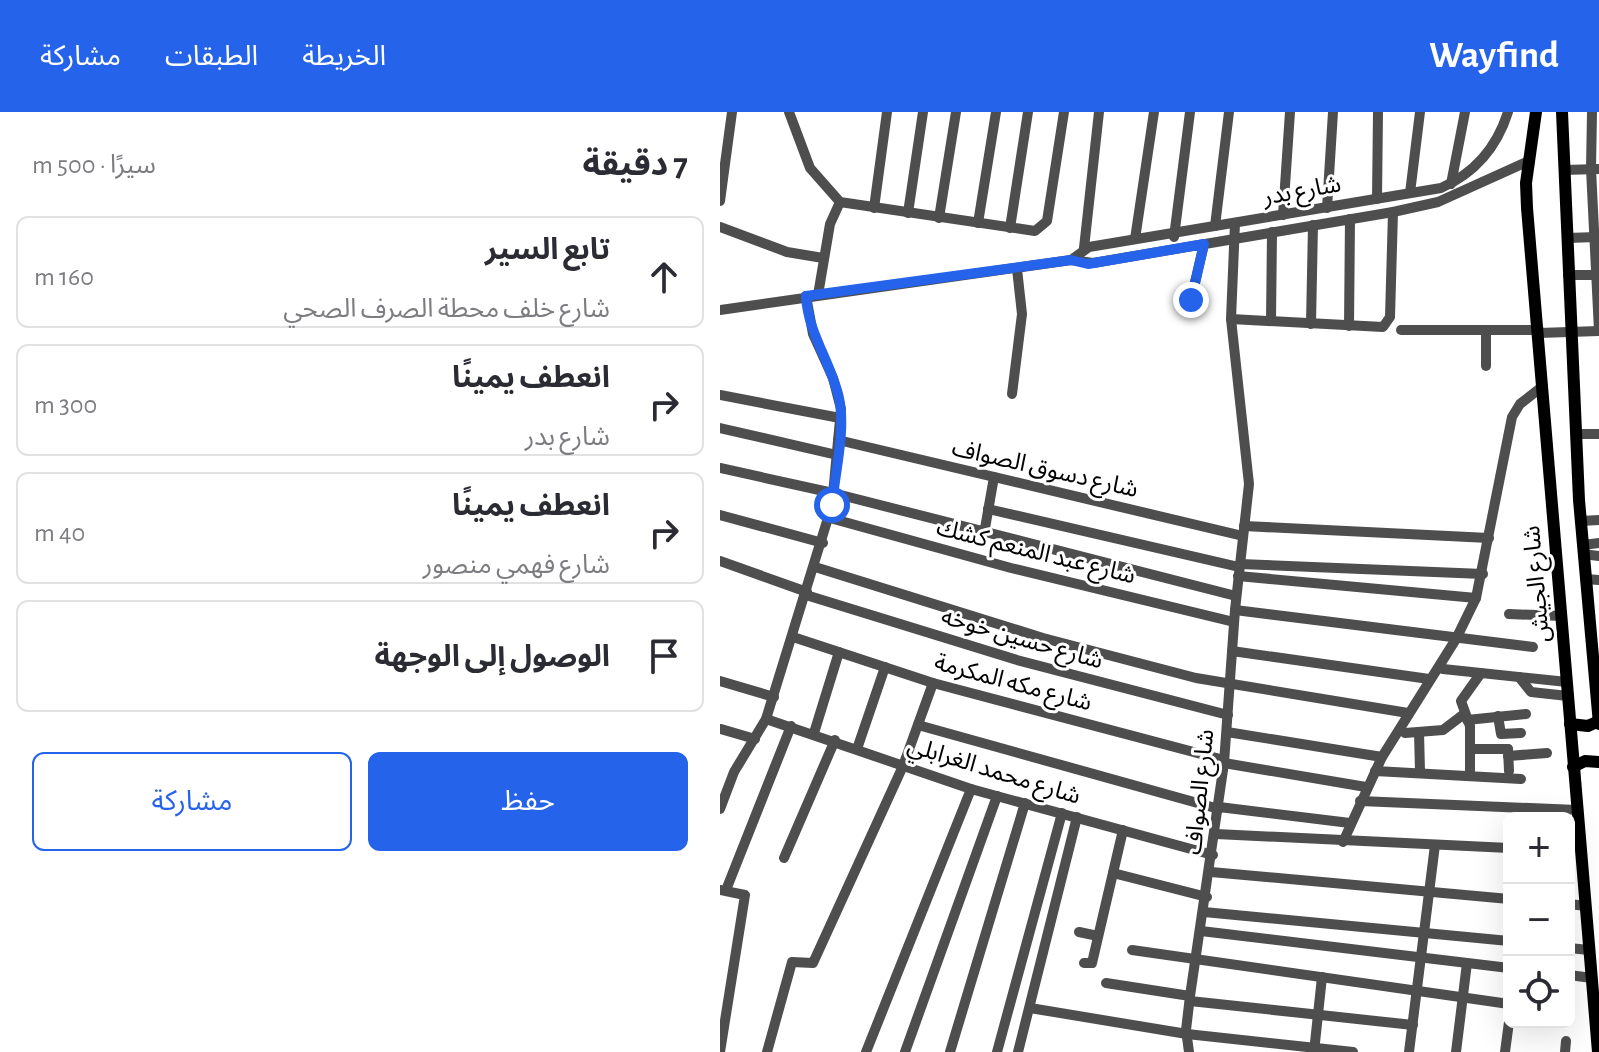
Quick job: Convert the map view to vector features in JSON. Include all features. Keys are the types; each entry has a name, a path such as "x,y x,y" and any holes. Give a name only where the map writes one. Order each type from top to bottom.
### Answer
{"main road":[{"path":"1536,113 1549,118 1562,114"},
{"name":"شارع الجيش","path":"1536,113 1529,161 1527,208 1560,581 1577,810 1575,852 1586,906 1598,1052"},
{"name":"شارع الجيش","path":"1562,114 1579,500 1599,722"},
{"path":"1552,502 1579,500"},
{"path":"1560,581 1585,579"},
{"path":"1570,724 1582,726 1599,722"},
{"path":"1573,767 1585,761 1599,762"},
{"path":"1584,891 1599,889"}],"street":[{"path":"720,201 732,112"},
{"path":"789,112 810,168 840,202 1039,230 1046,223 1064,112"},
{"path":"874,208 887,112"},
{"path":"908,213 923,112"},
{"path":"939,218 956,112"},
{"path":"978,223 996,112"},
{"path":"1010,228 1028,112"},
{"path":"1071,260 1084,248 1099,112"},
{"path":"1135,239 1154,112"},
{"path":"1176,249 1174,233 1190,112"},
{"path":"1215,226 1229,112"},
{"path":"1283,215 1290,112"},
{"path":"1327,208 1333,112"},
{"path":"1377,199 1378,112"},
{"path":"1410,193 1420,112"},
{"path":"1451,184 1465,112"},
{"name":"شارع بدر","path":"1084,248 1451,184 1482,160 1494,145 1508,112"},
{"path":"1401,330 1599,331 1592,112"},
{"name":"شارع بدر","path":"720,310 1071,260 1088,264 1393,212 1438,202 1529,161"},
{"path":"1564,170 1595,169"},
{"path":"720,809 734,772 766,719 830,518 840,418 839,397 813,334 812,295 830,224 840,202"},
{"path":"1231,319 1379,328 1389,321 1393,212"},
{"path":"1349,326 1350,219"},
{"name":"شارع الصواف","path":"1189,1052 1190,998 1211,872 1224,762 1234,616 1249,471 1231,319 1235,223"},
{"path":"1311,324 1313,225"},
{"path":"720,227 787,252 823,258"},
{"path":"1271,321 1272,232"},
{"path":"1567,238 1596,237"},
{"path":"1191,300 1204,244"},
{"path":"1012,394 1022,314 1017,269"},
{"path":"1568,275 1597,275"},
{"path":"1486,330 1486,366"},
{"path":"1343,842 1382,757 1456,639 1476,598 1512,417 1520,404 1543,386"},
{"path":"720,395 840,418"},
{"path":"720,428 837,455"},
{"path":"1576,434 1599,434"},
{"name":"شارع دسوق الصواف","path":"838,440 1244,531 1489,538"},
{"path":"720,468 833,493 1236,596"},
{"path":"984,534 994,477"},
{"path":"988,509 1239,569 1476,598"},
{"path":"720,515 823,543"},
{"name":"شارع عبد المنعم كشك","path":"830,518 1011,568 1234,616 1533,647"},
{"path":"1581,521 1599,520"},
{"path":"1583,549 1599,543"},
{"path":"1583,549 1599,556"},
{"name":"شارع حسين خوخه","path":"720,561 807,593 1017,660 1228,715"},
{"path":"815,567 1043,638 1231,685 1408,713"},
{"path":"1239,569 1483,574"},
{"path":"1585,579 1599,580"},
{"path":"1509,614 1562,616"},
{"name":"شارع مكه المكرمة","path":"793,637 933,683 1224,762 1366,787"},
{"path":"1232,651 1429,679"},
{"path":"814,733 839,652"},
{"path":"857,749 885,667"},
{"path":"1443,669 1567,682"},
{"path":"1470,771 1462,697 1481,673"},
{"path":"1519,677 1531,692 1568,696"},
{"path":"720,681 774,697"},
{"path":"767,1052 792,962 813,963 903,766 933,683"},
{"path":"1405,733 1443,730 1466,717 1526,714"},
{"path":"1498,716 1500,733 1521,733"},
{"name":"شارع محمد الغرابلي","path":"766,719 835,740 971,789 1213,855"},
{"path":"918,725 1219,808 1350,823"},
{"path":"720,1052 744,893 723,890 791,726"},
{"path":"721,729 755,739"},
{"path":"1227,732 1382,757"},
{"path":"1419,732 1420,771"},
{"path":"1507,735 1509,771"},
{"path":"784,858 835,740"},
{"path":"1470,749 1547,753"},
{"path":"720,768 734,772"},
{"path":"1375,771 1521,779"},
{"path":"866,1052 971,789"},
{"path":"905,1052 997,796"},
{"path":"1360,801 1577,810"},
{"path":"950,1052 1025,803"},
{"path":"997,1052 1062,813"},
{"path":"1022,1051 1077,817"},
{"path":"1084,963 1092,964 1123,830"},
{"path":"1216,834 1503,848"},
{"path":"1409,1052 1435,845"},
{"path":"1211,872 1503,898"},
{"path":"1113,873 1207,897"},
{"path":"1575,905 1586,906"},
{"path":"1204,912 1503,940"},
{"path":"1201,931 1503,967"},
{"path":"1079,932 1098,936"},
{"path":"1575,949 1589,950"},
{"path":"1132,950 1503,1003"},
{"path":"1456,1052 1467,963"},
{"path":"1575,976 1592,978"},
{"path":"1314,1050 1322,977"},
{"path":"1106,983 1190,998 1413,1025"},
{"path":"1030,1008 1187,1034 1353,1052"},
{"path":"1505,1052 1508,1028"}],"route":[{"path":"832,505 841,409 833,378 813,334 806,296 1071,260 1088,264 1204,244 1191,300"}]}
